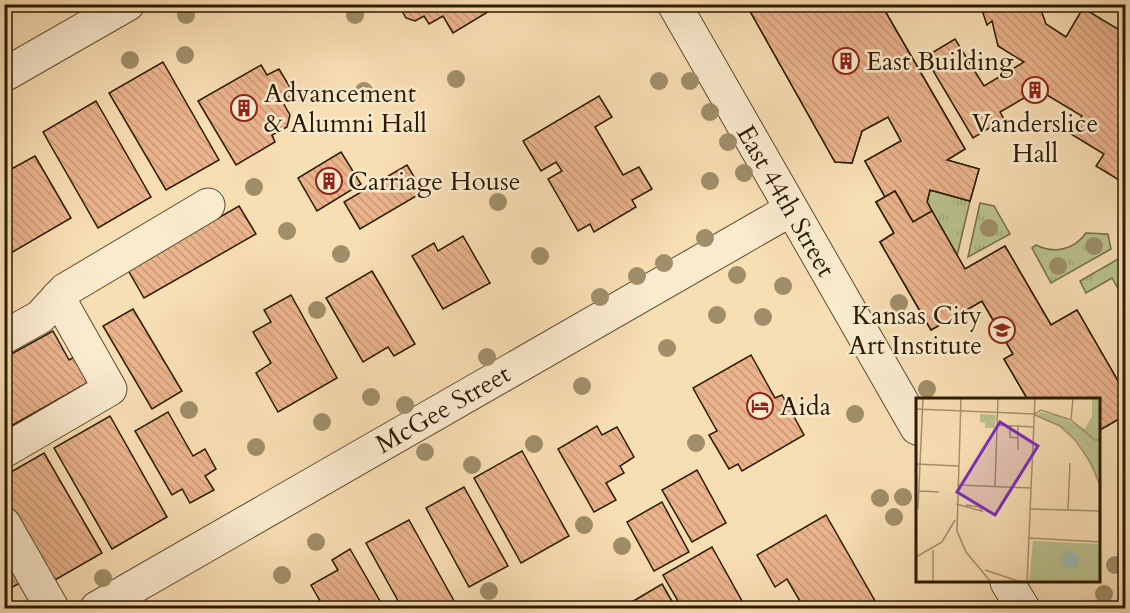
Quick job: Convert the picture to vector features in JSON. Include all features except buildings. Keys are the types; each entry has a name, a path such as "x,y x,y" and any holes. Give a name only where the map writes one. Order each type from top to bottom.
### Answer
{"street":[{"path":"4,75 128,4"},
{"name":"East 44th Street","path":"674,4 916,426"},
{"path":"4,337 40,317 64,290 208,205"},
{"name":"McGee Street","path":"97,609 790,210"},
{"path":"4,450 110,389 58,297"},
{"path":"4,524 52,609"},
{"path":"1008,583 1023,609"}],"green space":[{"path":"930,190 970,201 957,256 927,202"},
{"path":"980,203 994,206 1010,234 968,257"},
{"path":"1086,233 1108,234 1111,249 1051,283 1032,248 1036,245 1043,248 1063,249 1076,243"},
{"path":"1118,259 1125,273 1125,301 1112,278 1086,293 1080,281"}],"place":[{"name":"East Building","path":"846,61"},
{"name":"Vanderslice Hall","path":"1035,90"},
{"name":"Advancement & Alumni Hall","path":"244,108"},
{"name":"Carriage House","path":"329,181"},
{"name":"Kansas City Art Institute","path":"1002,330"},
{"name":"Aida","path":"760,406"}]}
